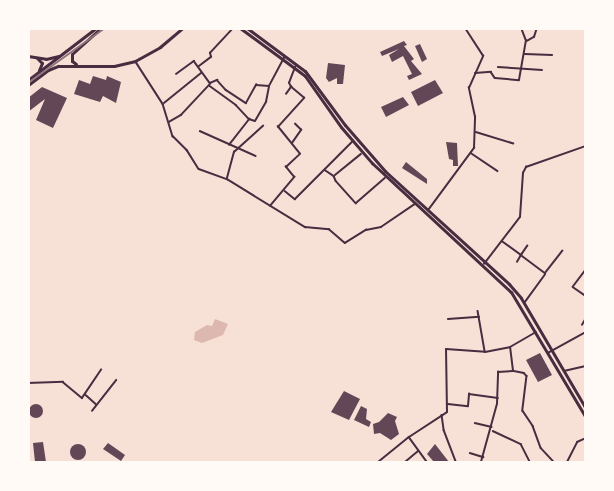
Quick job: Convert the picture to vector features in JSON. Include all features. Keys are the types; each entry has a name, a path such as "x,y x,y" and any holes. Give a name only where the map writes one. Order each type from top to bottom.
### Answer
{"main road":[{"path":"78,65 72,61 72,56 80,45 101,28"},
{"path":"28,85 48,70 78,65 114,66 135,61 168,41 183,28"},
{"path":"240,28 295,67 308,80 362,153 386,177 429,210 435,218"},
{"path":"247,28 305,71 359,144 415,203 509,284 524,303 585,418"},
{"path":"28,80 95,29"},
{"path":"28,56 51,58 63,54"},
{"path":"37,58 42,63 39,72"},
{"path":"485,263 511,292 538,331"},
{"path":"550,352 585,409"}],"street":[{"path":"198,67 211,57 210,52 233,28"},
{"path":"429,210 474,148 474,103 469,88 483,56 465,28"},
{"path":"474,73 491,72 495,78 519,80 526,41 521,28"},
{"path":"526,41 534,37 537,28"},
{"path":"524,54 552,55"},
{"path":"176,74 194,61 210,84 237,105 249,119 255,121 266,102 269,86 284,58"},
{"path":"135,61 163,104 173,136 187,150 199,169 227,179 304,227 329,229 345,243 366,230 381,228 415,203"},
{"path":"269,206 285,191 294,177 286,167 300,154 279,126 304,98 289,83 295,67"},
{"path":"498,68 542,70"},
{"path":"163,104 183,88 190,79 202,73"},
{"path":"169,123 181,115 210,84 217,80 226,90 246,103 256,85 269,86"},
{"path":"286,94 291,87"},
{"path":"229,145 249,119"},
{"path":"292,143 301,130 295,124"},
{"path":"227,179 234,153 263,126"},
{"path":"200,131 256,156"},
{"path":"475,131 513,143"},
{"path":"285,191 294,199 325,170 337,154 353,142"},
{"path":"485,263 520,217 523,173 526,167 585,146"},
{"path":"334,176 362,153"},
{"path":"470,153 498,171"},
{"path":"325,170 334,176 336,182 356,203 386,177"},
{"path":"502,240 545,273"},
{"path":"517,262 527,246"},
{"path":"524,303 562,251"},
{"path":"585,270 573,287 585,296"},
{"path":"478,311 485,352"},
{"path":"448,319 480,317"},
{"path":"582,325 585,318"},
{"path":"378,462 409,437 447,412 446,349 485,352 510,347 538,331"},
{"path":"550,352 585,332"},
{"path":"510,347 513,371"},
{"path":"563,371 585,366"},
{"path":"28,382 63,382 80,398 85,395 101,370"},
{"path":"481,462 492,431 498,398 498,372 513,371 524,373 526,376 523,411 533,426 541,448 554,462"},
{"path":"92,411 116,380"},
{"path":"447,404 468,406 469,394 498,398"},
{"path":"85,395 97,404"},
{"path":"442,415 444,430 456,462"},
{"path":"476,423 492,427"},
{"path":"492,431 521,444 530,462"},
{"path":"409,437 428,462"},
{"path":"567,462 577,442 585,438"},
{"path":"405,462 419,451"},
{"path":"470,453 483,457"}],"shaded area":[{"path":"215,319 228,324 223,335 202,343 194,340 195,332 207,325 212,326"}],"building":[{"path":"404,41 407,45 404,46 414,59 411,61 422,74 409,80 407,76 412,74 403,56 392,62 389,55 399,49 382,56 380,52"},
{"path":"420,44 427,59 422,62 415,46"},
{"path":"328,63 345,65 343,84 337,84 337,78 329,82 326,78"},
{"path":"93,76 106,80 107,76 121,82 116,103 103,96 100,102 74,94 79,80 90,84"},
{"path":"435,80 443,93 418,106 411,92"},
{"path":"42,87 67,98 53,128 36,120 45,99 28,112 28,98"},
{"path":"403,97 409,105 386,117 381,107"},
{"path":"446,142 457,143 458,166 453,166 453,160 449,159"},
{"path":"406,162 427,179 427,184 402,168"},
{"path":"540,353 552,375 538,382 526,360"},
{"path":"344,391 360,399 349,420 331,412"},
{"path":"36,404 41,406 43,411 41,416 36,418 31,416 29,411 31,406"},
{"path":"361,406 367,409 366,419 371,422 369,427 354,420"},
{"path":"388,413 397,417 395,421 399,434 391,440 380,433 374,434 373,424 379,422"},
{"path":"43,442 46,462 35,462 33,443"},
{"path":"108,443 125,455 121,461 103,449"},
{"path":"75,444 81,444 86,452 84,458 75,460 70,455 70,449"},
{"path":"435,444 449,462 434,462 427,454"}],"railway":[{"path":"28,83 105,28"}]}
